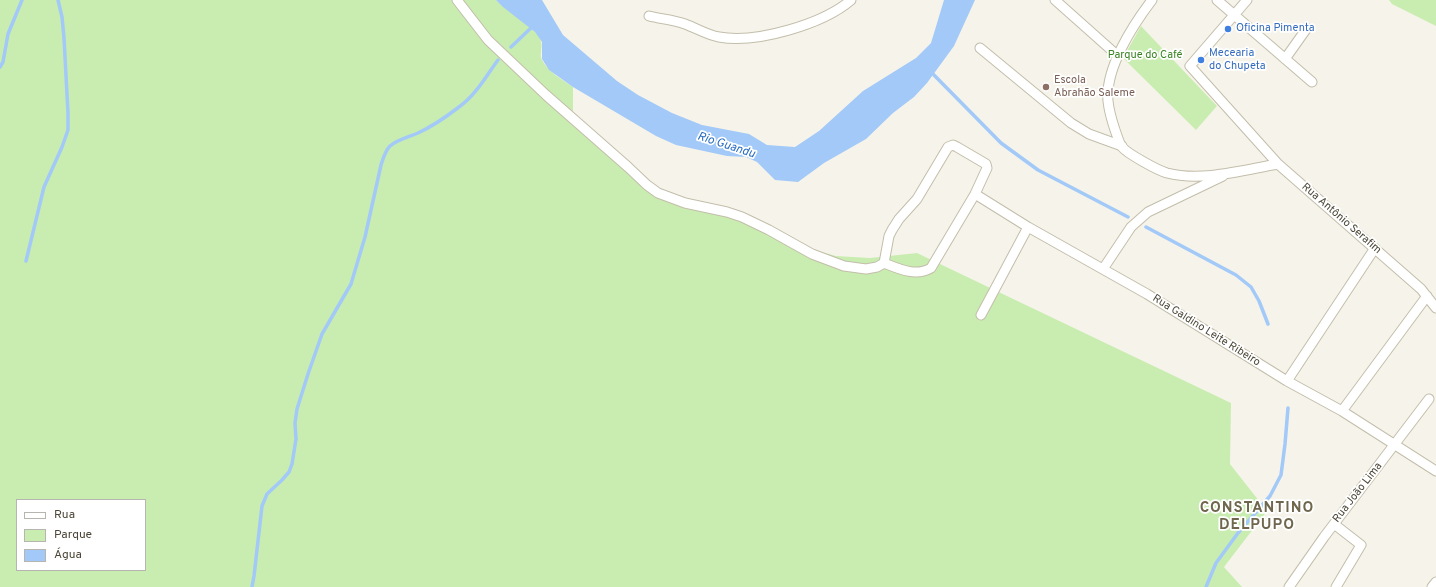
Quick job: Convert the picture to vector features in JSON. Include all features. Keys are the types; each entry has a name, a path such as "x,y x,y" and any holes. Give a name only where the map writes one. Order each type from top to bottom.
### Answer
{"street":[{"path":"457,0 488,40 546,95 628,166 653,190 685,203 727,212 742,217 812,254 844,266 856,268 872,268 882,266 884,263 889,236 892,230 899,219 917,199 949,146 953,145 958,147 987,165 987,168 974,194 931,268 924,271 914,272 902,270 884,263"},
{"path":"649,16 683,24 718,37 741,39 764,36 791,29 842,8 851,0"},
{"path":"1055,0 1118,56"},
{"path":"1122,146 1112,121 1108,100 1113,69 1118,56 1140,16 1152,0"},
{"path":"1217,0 1312,82"},
{"path":"1234,14 1247,0"},
{"name":"Rua Antônio Serafim","path":"1234,14 1190,66 1278,164 1375,248 1427,296 1436,308"},
{"path":"1285,59 1307,28"},
{"path":"980,48 1071,123 1089,134 1122,146 1139,159 1166,172 1206,176 1278,164"},
{"path":"1103,269 1131,227 1148,212 1231,172"},
{"name":"Rua Galdino Leite Ribeiro","path":"974,194 1028,227 1146,294 1287,381 1342,411 1436,471"},
{"path":"981,315 1028,227"},
{"path":"1287,381 1375,248"},
{"path":"1342,411 1427,296"},
{"name":"Rua João Lima","path":"1289,587 1334,524 1396,445 1429,399"},
{"path":"1334,524 1361,545 1336,587"},
{"path":"1432,587 1436,582"}],"green space":[{"path":"0,0 496,0 539,36 541,40 542,60 556,75 573,87 573,118 660,195 729,215 800,246 836,256 870,258 917,253 1231,403 1230,464 1267,511 1224,567 1242,587 0,587"},
{"path":"1389,0 1436,0 1436,26 1392,4"},
{"name":"Parque do Café","path":"1141,26 1217,106 1196,130 1123,58"}],"water":[{"name":"Rio Guandu","path":"496,0 542,0 563,35 617,81 638,95 672,113 702,125 749,134 767,145 795,147 819,131 863,91 916,58 931,43 944,0 975,0 954,46 927,83 914,97 893,113 866,139 824,163 798,182 775,180 757,162 746,157 727,156 676,145 656,136 573,87 549,70 542,59 542,42 535,32"}],"waterway":[{"path":"0,67 3,62 8,34 22,0"},
{"path":"26,261 44,187 68,130 64,38 62,17 58,0"},
{"path":"511,47 533,26"},
{"path":"252,587 262,506 267,494 289,472 292,464 296,439 295,423 297,409 322,334 351,284 365,237 385,153 393,144 429,127 465,102 476,91 498,60"},
{"path":"931,72 1001,143 1038,170 1128,217"},
{"path":"1146,227 1236,275 1251,287 1259,301 1268,324"},
{"path":"1206,587 1216,563 1238,533 1270,496 1281,475 1288,408"}],"place":[{"name":"Oficina Pimenta","path":"1228,29"},
{"name":"Mecearia do Chupeta","path":"1201,60"},
{"name":"Escola Abrahão Saleme","path":"1046,87"}],"district":[{"name":"CONSTANTINO DELPUPO","path":"1257,518"}]}
